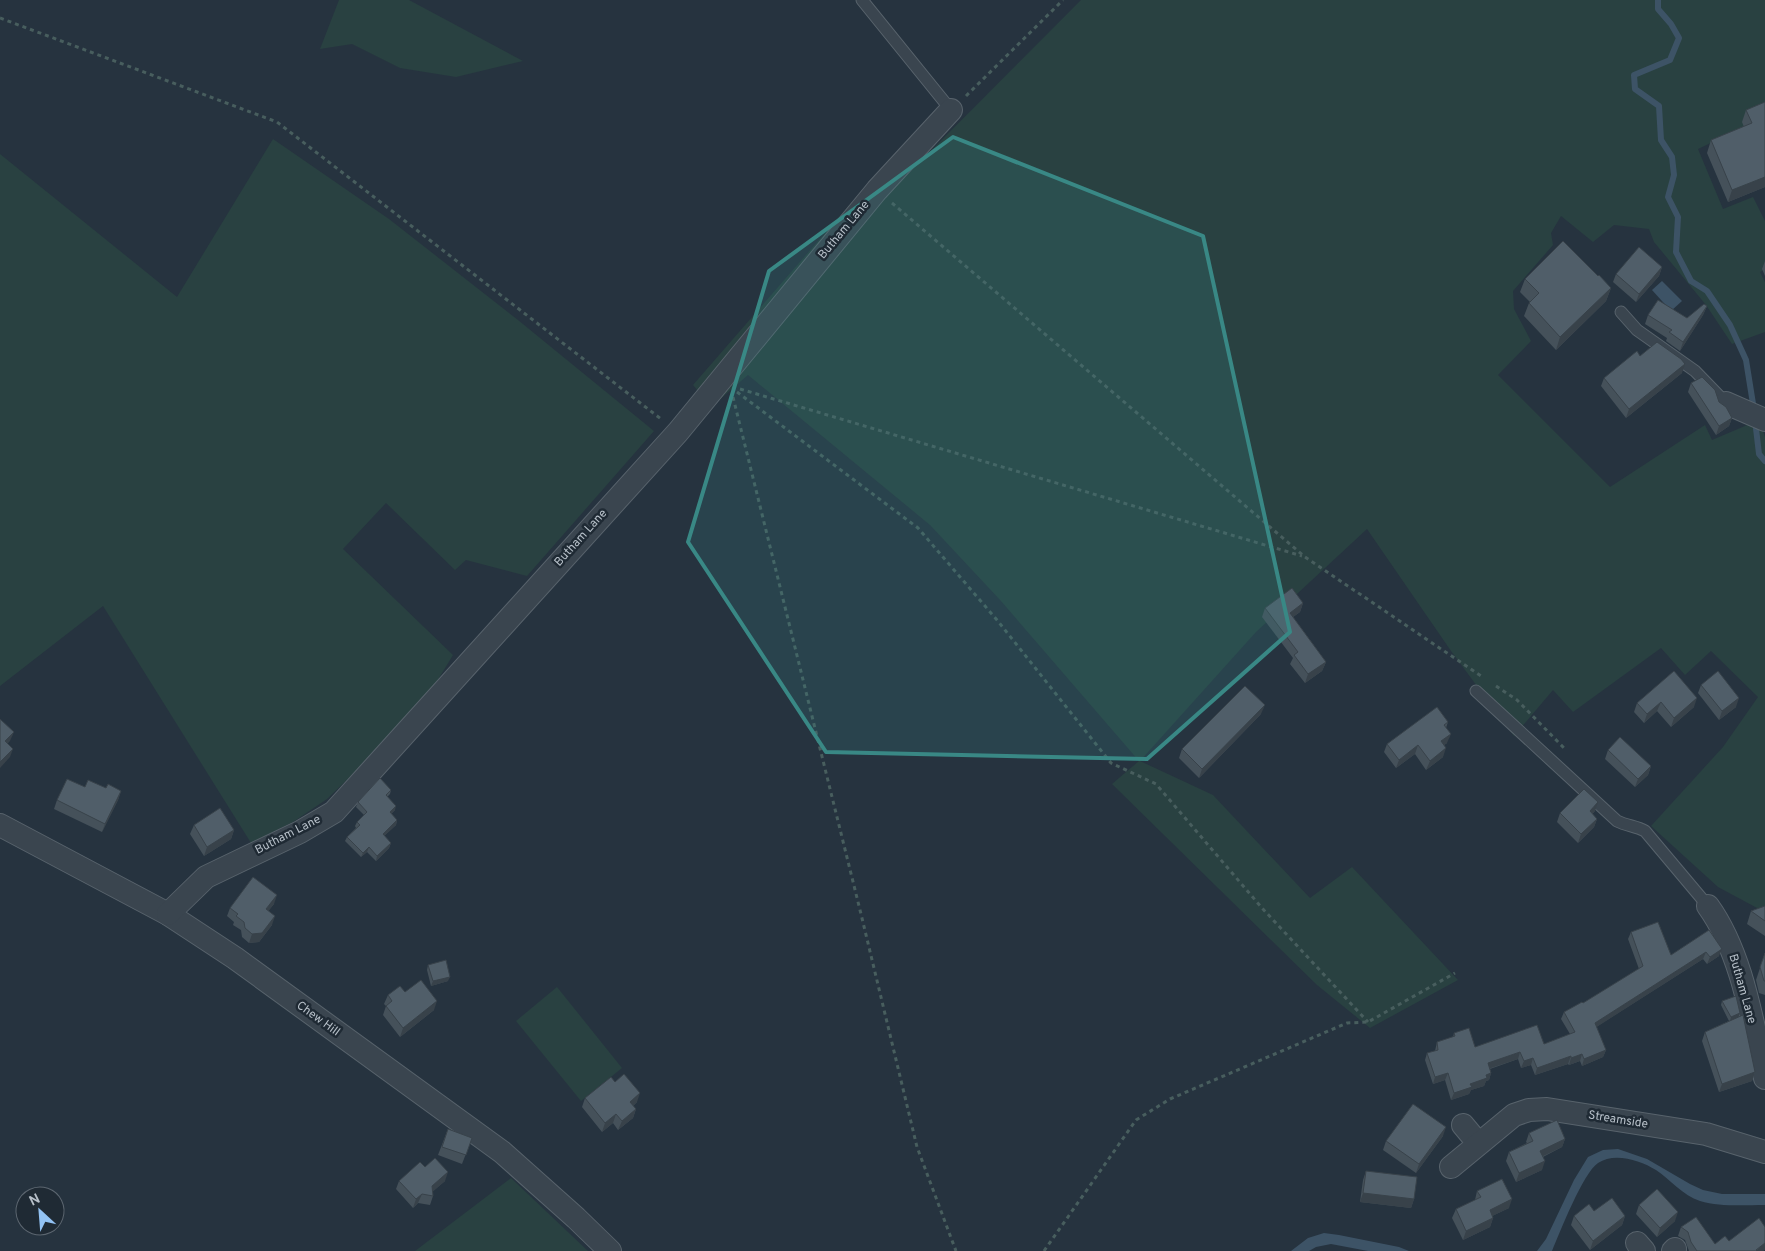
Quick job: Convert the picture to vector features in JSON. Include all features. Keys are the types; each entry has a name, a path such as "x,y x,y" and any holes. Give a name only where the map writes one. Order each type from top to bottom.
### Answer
{"street":[{"name":"Butham Lane","path":"168,914 206,876 300,832 334,812 678,432 726,383 877,190 951,110"},
{"path":"1734,407 1765,420"},
{"name":"Chew Hill","path":"0,825 168,914 235,958 502,1152 610,1251"},
{"name":"Butham Lane","path":"1708,906 1726,934 1745,993 1765,1078"},
{"name":"Streamside","path":"1450,1166 1514,1115 1529,1110 1547,1109 1706,1134 1765,1152"},
{"path":"1463,1125 1478,1143"}],"lane":[{"path":"862,0 951,110"},
{"path":"1621,312 1637,330 1696,371 1734,407"},
{"path":"1476,691 1617,821 1625,825 1638,826 1645,831 1708,906"}],"path":[{"path":"951,110 1063,0"},
{"path":"0,18 276,122 678,432"},
{"path":"877,190 1305,556 1484,678"},
{"path":"726,383 1305,556"},
{"path":"726,383 918,528 998,620 1111,763 1156,784 1262,908 1368,1022"},
{"path":"726,383 861,914 917,1146 956,1251"},
{"path":"1492,684 1517,700 1572,756"},
{"path":"1044,1251 1136,1120 1170,1098 1347,1023 1368,1022 1455,973"}],"highlighted area":[{"path":"953,137 1203,236 1290,632 1147,759 826,752 688,542 769,271"}],"green space":[{"path":"339,0 409,0 523,61 456,77 400,68 352,44 320,49"},
{"path":"1081,0 1765,0 1765,117 1698,149 1723,209 1753,197 1765,221 1765,269 1760,272 1765,282 1765,332 1732,344 1706,305 1654,242 1649,229 1614,225 1593,242 1561,216 1551,233 1553,245 1513,291 1514,309 1531,341 1498,375 1610,487 1705,425 1712,440 1759,420 1765,437 1765,909 1759,909 1718,887 1651,826 1723,747 1758,697 1711,651 1685,675 1661,648 1573,712 1553,690 1514,736 1451,651 1367,529 1256,632 1140,761 1213,795 1310,898 1352,867 1458,980 1370,1028 1317,985 1112,784 1139,761 1001,601 930,525 748,375 711,407 693,385 865,187 893,189"},
{"path":"273,139 389,219 518,320 654,431 527,576 466,560 455,570 386,503 343,549 453,655 436,683 379,749 327,799 293,822 251,843 103,606 0,686 0,154 177,297"},
{"path":"557,987 622,1068 581,1101 516,1021"},
{"path":"511,1178 588,1251 415,1251"}],"water":[{"path":"1662,281 1682,301 1671,311 1652,290"},
{"path":"1618,1149 1647,1159 1703,1190 1722,1194 1765,1194 1765,1205 1724,1205 1700,1201 1688,1195 1650,1166 1635,1160 1612,1158 1598,1163 1586,1178 1572,1204 1552,1251 1537,1251 1546,1239 1574,1180 1588,1157 1603,1150"},
{"path":"1324,1233 1399,1247 1409,1251 1368,1251 1331,1244 1316,1247 1309,1251 1291,1251 1308,1238"}],"building":[{"path":"1765,102 1765,177 1732,190 1711,140 1752,123 1746,110"},
{"path":"1563,241 1611,288 1560,337 1529,303 1539,293 1525,279"},
{"path":"1639,247 1662,267 1639,294 1616,274"},
{"path":"1658,300 1687,318 1704,304 1707,306 1683,342 1669,332 1672,330 1648,315"},
{"path":"1657,342 1685,364 1629,409 1604,378 1637,351 1640,356"},
{"path":"1702,377 1715,390 1719,402 1726,407 1732,418 1719,426 1691,383"},
{"path":"1292,588 1303,603 1290,613 1326,662 1308,674 1294,655 1298,652 1265,608"},
{"path":"1674,671 1697,698 1674,718 1661,702 1647,714 1637,703"},
{"path":"1718,671 1739,698 1722,711 1701,685"},
{"path":"1245,686 1265,705 1202,769 1182,749"},
{"path":"1437,707 1448,722 1444,725 1451,734 1441,741 1446,748 1430,761 1418,745 1399,760 1387,744"},
{"path":"0,719 14,732 5,741 13,749 0,762"},
{"path":"1620,737 1651,766 1638,779 1608,750"},
{"path":"380,778 391,790 386,795 396,806 390,812 397,820 383,834 391,843 377,856 369,847 363,853 347,837 360,825 357,822 367,812 358,802"},
{"path":"67,779 85,787 88,780 106,788 108,784 121,791 105,824 57,800"},
{"path":"1584,789 1598,802 1590,811 1597,819 1581,834 1560,813"},
{"path":"220,808 234,830 207,847 194,825"},
{"path":"253,877 277,895 266,909 275,916 262,933 252,934 245,928 244,922 236,916 238,914 230,908"},
{"path":"1765,906 1765,921 1751,911"},
{"path":"1658,922 1671,955 1709,930 1722,949 1710,957 1706,952 1595,1023 1606,1050 1584,1059 1582,1054 1571,1058 1571,1056 1537,1068 1533,1058 1524,1061 1520,1052 1488,1063 1491,1073 1486,1075 1487,1078 1470,1084 1472,1087 1454,1093 1448,1073 1435,1077 1427,1053 1438,1050 1437,1042 1455,1036 1454,1033 1469,1028 1475,1047 1537,1025 1544,1044 1575,1032 1564,1012 1583,1003 1643,966 1631,932"},
{"path":"1765,953 1765,981 1764,981 1760,967"},
{"path":"446,960 450,977 433,981 428,965"},
{"path":"421,980 437,1001 403,1028 386,1006 392,1001 388,995 400,986 405,992"},
{"path":"1736,996 1740,1013 1731,1017 1722,1001"},
{"path":"1743,1015 1755,1072 1722,1084 1705,1032"},
{"path":"624,1074 640,1093 630,1102 636,1109 622,1121 616,1114 605,1123 585,1098 611,1077 615,1082"},
{"path":"1413,1104 1446,1127 1419,1164 1386,1141"},
{"path":"1557,1120 1565,1139 1540,1151 1545,1161 1519,1173 1509,1152 1533,1141 1529,1133"},
{"path":"448,1129 472,1138 466,1155 442,1147"},
{"path":"435,1158 448,1172 432,1186 433,1196 422,1194 416,1199 399,1181 420,1162 425,1167"},
{"path":"1366,1171 1417,1177 1414,1199 1363,1193"},
{"path":"1502,1179 1512,1199 1490,1210 1493,1218 1466,1231 1456,1209 1481,1197 1477,1191"},
{"path":"1657,1189 1678,1212 1660,1228 1639,1205"},
{"path":"1612,1198 1625,1216 1593,1241 1574,1216 1589,1204 1594,1211"},
{"path":"1696,1217 1715,1244 1725,1236 1729,1241 1759,1218 1765,1227 1765,1243 1757,1251 1697,1251 1691,1242 1688,1232 1681,1227"}],"waterway":[{"path":"1658,0 1658,9 1671,24 1679,38 1670,60 1634,75 1635,89 1659,106 1661,140 1672,157 1674,175 1668,197 1678,217 1676,252 1691,281 1707,291 1730,325 1746,360 1754,410"},
{"path":"1755,420 1759,454 1765,461"}]}
